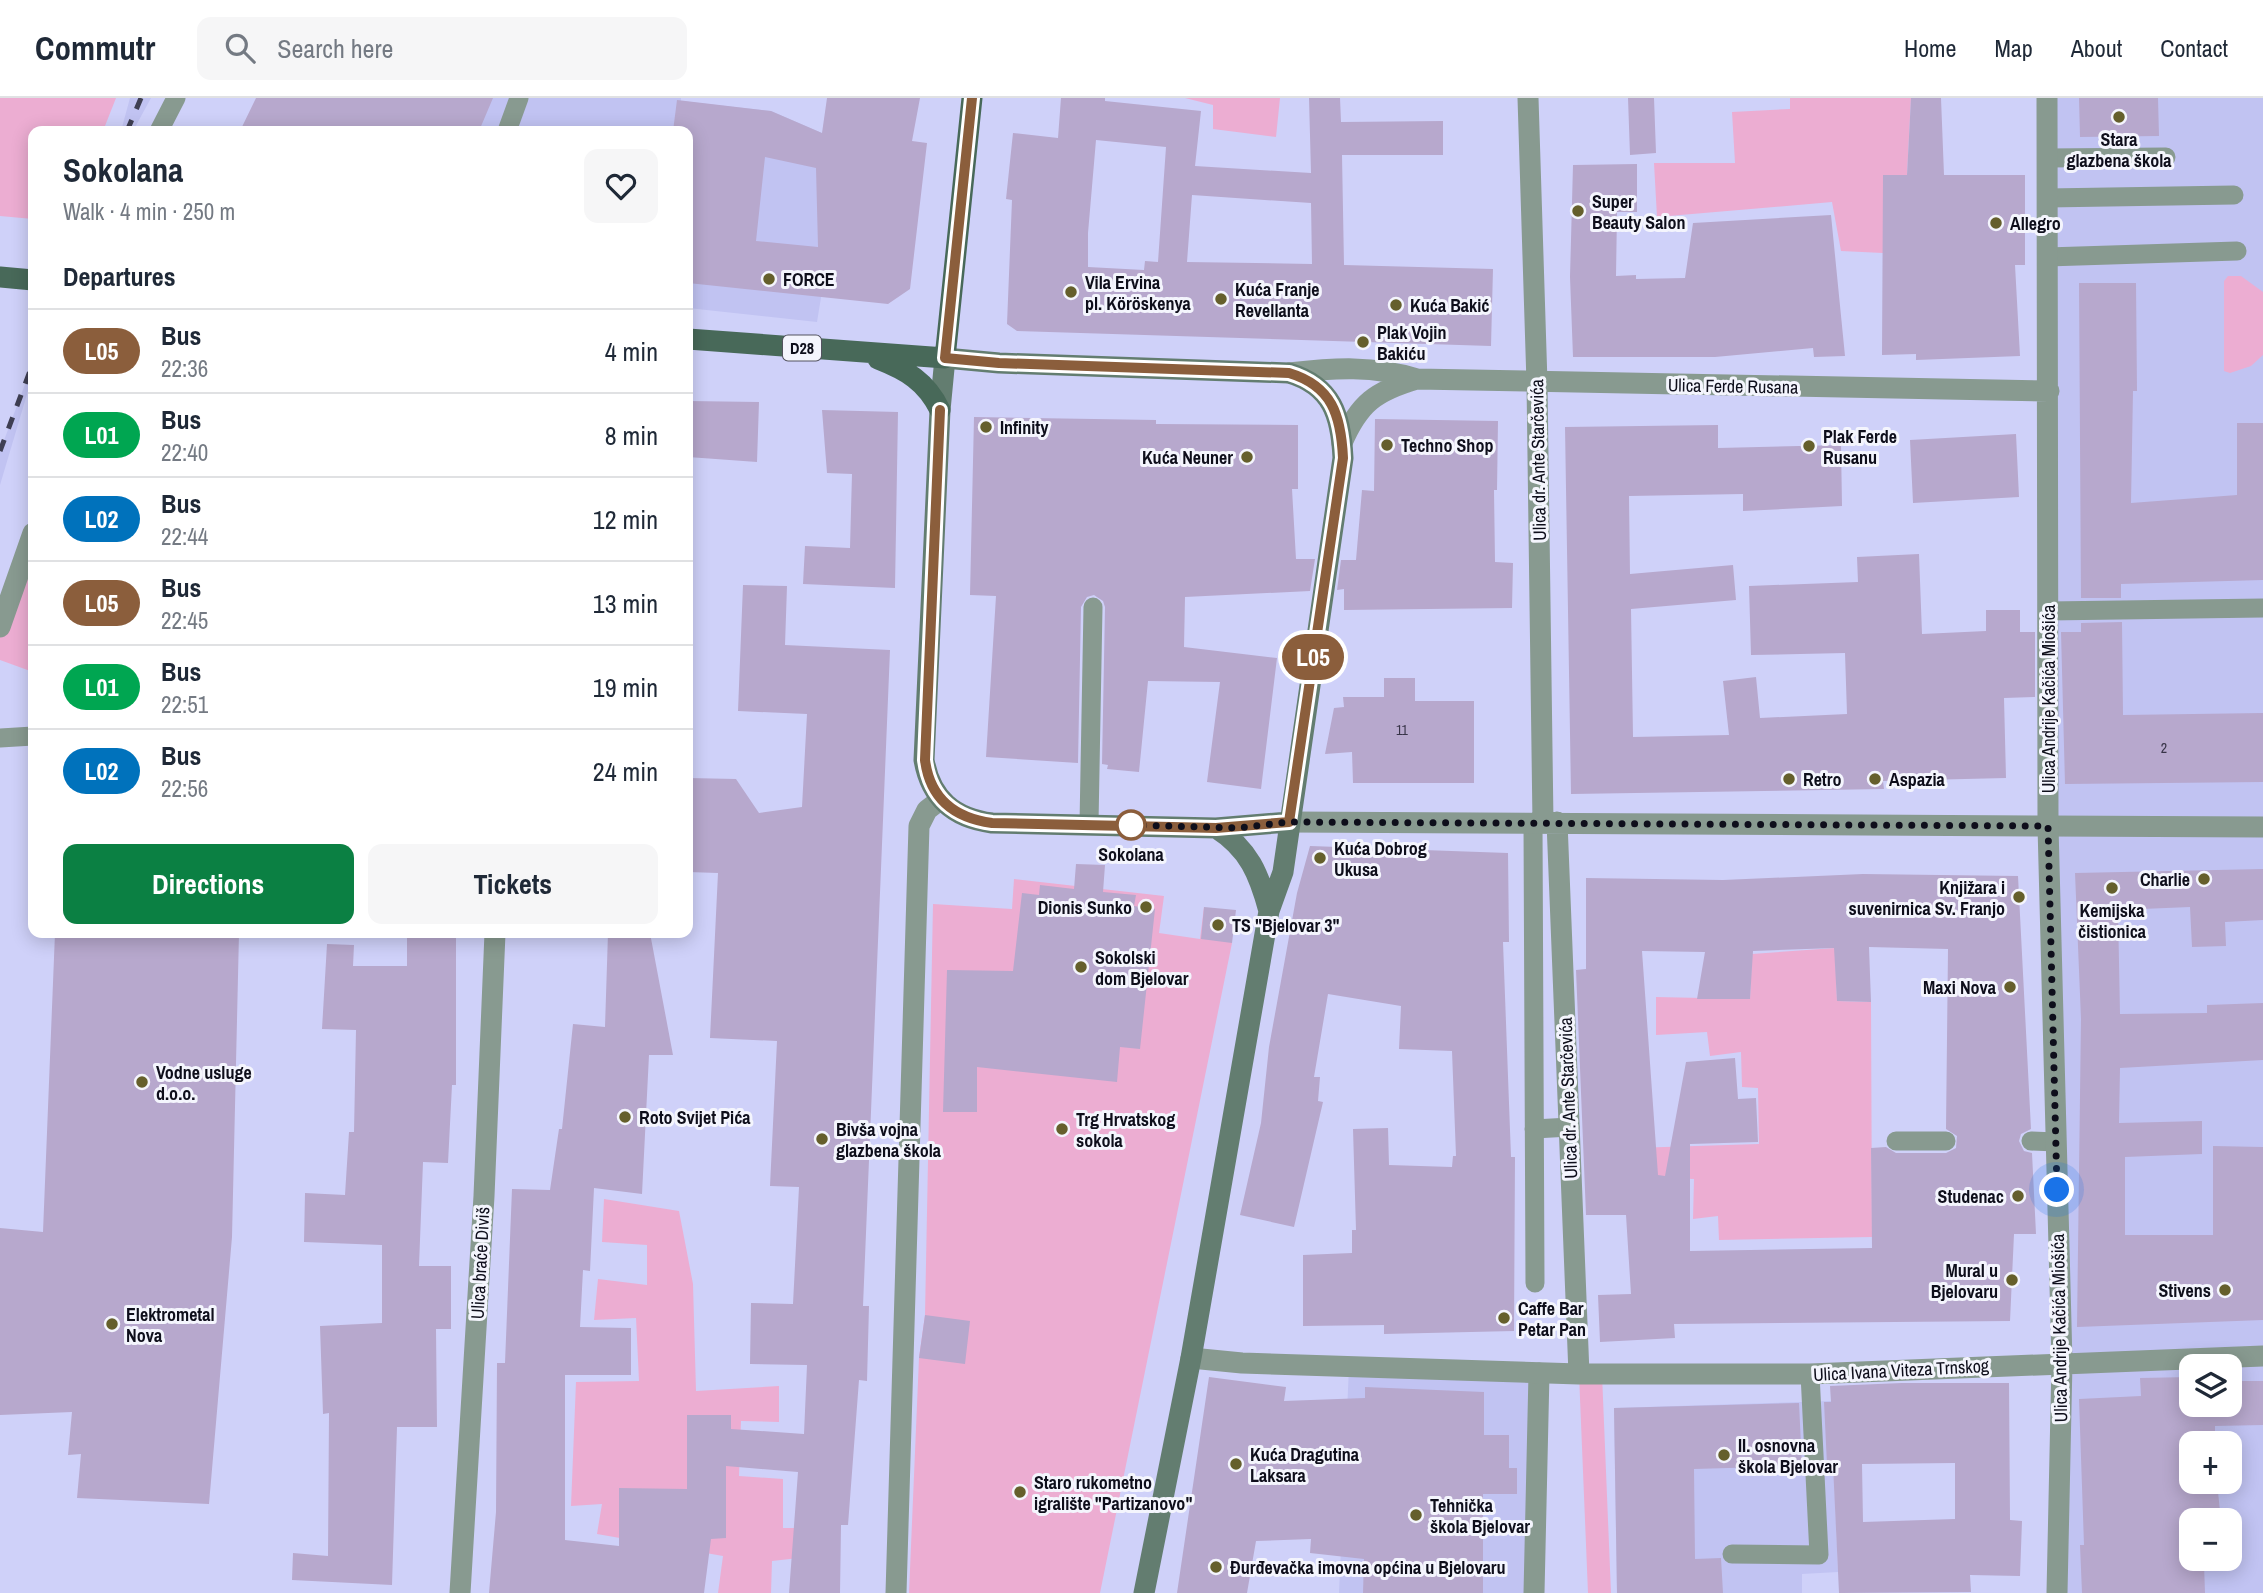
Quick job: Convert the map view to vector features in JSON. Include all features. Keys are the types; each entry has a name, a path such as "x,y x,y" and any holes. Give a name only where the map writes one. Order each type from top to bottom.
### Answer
{"main road":[{"path":"972,98 940,410 925,760 927,778 940,800 961,816 975,821 1216,828 1289,822"},
{"path":"0,277 28,279"},
{"name":"Ulica Ferde Rusana","path":"693,339 999,363 1289,373"},
{"path":"859,352 910,373 927,388 940,410"},
{"path":"1144,1593 1191,1358 1269,911 1283,872 1343,458 1335,411 1322,390 1307,379 1289,373"},
{"path":"1216,828 1246,851 1261,881 1269,911"}],"street":[{"name":"Ulica dr. Ante Starčevića","path":"1528,98 1537,383 1545,823 1570,1127 1570,1374"},
{"name":"Ulica Andrije Kačića Miošića","path":"2047,98 2048,826 2062,1362 2057,1593"},
{"name":"Ulica Ferde Rusana","path":"1289,373 1340,367 1392,371 1417,379 2049,391"},
{"name":"Ulica Ferde Rusana","path":"1342,443 1361,407 1394,386 1417,379"},
{"path":"0,627 28,547"},
{"path":"895,1593 919,826 927,810 940,800"},
{"path":"1289,822 2263,827"},
{"name":"Ulica braće Diviš","path":"460,1593 484,1196 495,938"},
{"name":"Ulica Ivana Viteza Trnskog","path":"1191,1358 1242,1363 1570,1374 1810,1374 2263,1356"},
{"path":"1534,1593 1539,1373"}],"lane":[{"path":"162,126 176,98"},
{"path":"509,126 519,98"},
{"path":"2047,158 2166,157"},
{"path":"2047,198 2234,195"},
{"path":"2047,257 2237,251"},
{"path":"1089,824 1093,607"},
{"path":"2048,611 2263,608"},
{"path":"0,737 28,736"},
{"path":"1535,1283 1534,1129 1545,823"},
{"path":"1534,1129 1570,1127"},
{"path":"1896,1141 1946,1141"},
{"path":"2031,1142 2056,1142"},
{"path":"1731,1554 1818,1555 1810,1374"}],"shaded area":[{"path":"0,98 116,98 105,126 28,126 28,219 0,216"},
{"path":"130,98 151,98 136,126 122,126"},
{"path":"374,98 681,98 681,101 771,111 824,134 829,249 817,322 693,309 693,126 361,126"},
{"path":"1185,98 1280,98 1276,137 1213,129 1213,105"},
{"path":"1790,98 1911,98 1907,175 1883,175 1883,253 1841,251 1832,202 1657,217 1654,163 1735,163 1732,112 1790,109"},
{"path":"2047,98 2263,98 2263,1593 2057,1593"},
{"path":"2228,276 2241,276 2263,292 2263,355 2251,366 2230,373 2224,371 2224,281"},
{"path":"28,376 28,391 0,485 0,451"},
{"path":"28,554 28,670 0,660 0,629"},
{"name":"Trg Hrvatskog sokola","path":"1014,879 1164,896 1159,933 1200,939 1204,907 1232,943 1100,1593 909,1593 919,1358 925,1315 933,904 1012,909"},
{"path":"1835,948 1837,1001 1871,1002 1872,1237 1719,1240 1718,1216 1693,1219 1694,1179 1635,1177 1633,1148 1759,1144 1758,1088 1742,1087 1741,1052 1710,1056 1707,1032 1656,1035 1656,997 1750,999 1752,954"},
{"path":"604,1199 679,1211 693,1284 696,1391 779,1386 779,1422 741,1421 739,1476 783,1479 783,1528 812,1528 808,1557 772,1561 771,1593 718,1593 723,1556 597,1534 602,1504 571,1506 576,1382 639,1381 636,1318 594,1320 598,1279 647,1285 647,1245 602,1242"},
{"path":"1349,1367 1539,1373 1537,1593 1339,1593"},
{"path":"1579,1374 1602,1374 1611,1593 1588,1593"},
{"name":"II. osnovna škola Bjelovar","path":"1831,1401 1838,1572 1802,1574 1802,1593 1617,1593 1614,1408"}],"building":[{"path":"256,98 493,98 481,126 242,126"},
{"path":"827,98 920,98 912,141 927,143 910,289 888,304 693,284 693,126 674,126 677,100 771,111 822,133","holes":["765,157 816,168 818,247 756,241"]},
{"path":"1061,98 1105,98 1105,101 1201,111 1195,166 1311,173 1309,98 1340,98 1341,122 1443,121 1443,155 1342,155 1344,265 1493,269 1491,346 1017,331 1007,324 1012,200 1006,199 1013,133 1058,138","holes":["1096,140 1166,147 1158,262 1145,261 1144,270 1088,267 1088,233","1192,195 1311,203 1312,264 1187,262"]},
{"path":"1628,98 1654,98 1656,153 1630,155"},
{"path":"1911,98 1941,98 1944,175 2025,175 2025,265 2015,265 2020,356 1916,360 1916,354 1882,355 1883,175 1907,175"},
{"name":"Stara glazbena škola","path":"2079,98 2158,98 2159,136 2080,137"},
{"path":"1637,164 1637,212 1617,212 1616,276 1636,275 1636,279 1685,278 1693,223 1831,215 1845,356 1814,357 1813,348 1715,357 1573,357 1570,277 1573,165"},
{"path":"2079,283 2136,283 2137,391 2133,391 2131,503 2237,495 2237,423 2263,423 2263,580 2121,584 2121,598 2081,598"},
{"path":"693,401 759,402 757,462 693,457"},
{"path":"822,410 898,412 895,588 803,584 805,546 850,548 852,474 827,473"},
{"path":"974,417 1156,420 1156,424 1298,425 1298,489 1292,489 1296,559 1315,559 1310,591 1185,597 1184,647 1277,658 1261,789 1207,782 1220,682 1148,681 1139,772 1107,769 1108,765 1102,764 1105,607 1103,601 1094,595 1087,597 1081,607 1078,763 986,757 996,596 970,595"},
{"path":"1375,419 1498,421 1497,490 1494,490 1495,562 1513,563 1512,608 1344,610 1344,589 1337,590 1341,560 1356,560 1362,490 1374,491"},
{"path":"1718,425 1718,448 1841,445 1842,506 1743,511 1743,494 1629,496 1630,574 1733,565 1736,600 1631,609 1633,737 1729,735 1723,681 1756,677 1760,718 1847,714 1845,653 1751,655 1749,586 1858,582 1857,557 1919,554 1922,634 1986,631 1986,610 2020,610 2020,632 2035,632 2035,697 2004,698 2006,778 1883,781 1884,789 1571,794 1565,427"},
{"path":"2016,434 2019,497 1913,503 1910,440"},
{"path":"743,585 787,586 785,645 890,650 863,1306 869,1306 867,1381 859,1380 848,1525 841,1525 840,1593 789,1593 798,1472 726,1466 726,1538 711,1539 704,1593 489,1593 496,1512 497,1363 505,1363 512,1189 550,1190 559,1129 562,1129 573,1024 605,1027 608,938 651,938 673,1055 649,1055 642,1194 594,1188 590,1271 583,1270 580,1327 631,1328 631,1375 565,1375 565,1540 619,1546 619,1488 687,1489 687,1415 731,1415 731,1429 804,1434 807,1365 750,1364 751,1303 793,1304 799,1187 770,1186 777,1041 710,1038 718,873 693,872 693,778 736,779 759,813 802,807 807,714 738,711"},
{"path":"2122,622 2123,715 2263,713 2263,782 2065,784 2061,632 2081,632 2081,623"},
{"path":"1384,678 1415,678 1415,701 1474,701 1474,783 1353,783 1352,752 1325,754 1334,708 1344,707 1343,697 1384,697"},
{"path":"1310,846 1508,853 1509,942 1503,942 1511,1157 1515,1157 1514,1331 1384,1334 1384,1325 1303,1326 1303,1255 1352,1253 1352,1230 1356,1230 1353,1129 1388,1128 1389,1165 1452,1167 1453,1156 1456,1156 1452,1051 1399,1049 1401,1006 1328,994 1314,1077 1320,1077 1318,1101 1323,1102 1294,1227 1240,1215 1261,1123 1269,1047 1297,893"},
{"name":"Sokolski dom Bjelovar","path":"1076,864 1105,865 1103,892 1136,895 1134,906 1155,909 1140,1049 1120,1047 1117,1082 977,1067 977,1112 943,1112 947,970 1013,971 1022,893 1039,895 1040,885 1074,889"},
{"path":"2263,869 2263,920 2225,922 2226,946 2192,947 2190,907 2118,910 2120,1014 2207,1013 2207,1005 2263,1003 2263,1060 2120,1068 2119,1123 2202,1121 2202,1154 2125,1157 2125,1235 2213,1235 2213,1146 2263,1147 2263,1320 2077,1327 2081,1019 2075,873"},
{"path":"1863,874 2018,876 2031,1129 2021,1134 2019,1141 2024,1151 2032,1153 2036,1234 2014,1234 2010,1321 1674,1324 1675,1338 1600,1342 1598,1295 1631,1294 1626,1215 1586,1215 1576,970 1586,969 1586,878 1723,880","holes":["1869,947 1948,949 1946,1129 1957,1136 1956,1148 1946,1153 1896,1153 1886,1147 1871,1148 1872,1248 1690,1251 1690,1144 1758,1142 1756,1098 1738,1099 1735,1058 1686,1062 1665,1176 1658,1175 1642,951 1705,952 1697,999 1750,999 1753,951 1834,948 1837,1001 1871,1002"]},
{"name":"TS \"Bjelovar 3\"","path":"1204,907 1236,910 1232,943 1201,939"},
{"path":"55,938 239,938 232,1237 209,1504 77,1498 81,1454 68,1455 72,1412 0,1415 0,1228 43,1232"},
{"path":"407,938 456,938 456,1085 452,1085 448,1163 423,1162 419,1266 451,1266 451,1329 436,1329 437,1427 397,1427 392,1585 292,1580 293,1553 328,1556 329,1413 323,1414 320,1326 382,1323 382,1245 304,1242 305,1193 345,1195 349,1132 354,1132 356,1030 322,1029 327,944 354,945 353,966 407,966"},
{"path":"925,1315 970,1321 965,1364 919,1358"},
{"path":"1209,1377 1286,1387 1284,1401 1365,1398 1365,1387 1484,1392 1484,1435 1509,1435 1509,1468 1517,1468 1517,1494 1483,1494 1483,1593 1363,1593 1364,1559 1310,1553 1311,1539 1256,1541 1247,1593 1177,1593"},
{"path":"2179,1377 2179,1417 2242,1417 2242,1381 2263,1381 2263,1425 2215,1426 2215,1431 2179,1431 2179,1494 2218,1494 2220,1508 2179,1508 2179,1571 2204,1571 2205,1593 2082,1593 2080,1545 2084,1545 2079,1399 2141,1396 2140,1378"},
{"path":"2009,1383 2010,1520 2022,1521 2020,1576 1970,1575 1971,1592 1839,1593 1833,1465 1827,1465 1824,1402 1831,1402 1830,1386","holes":["1955,1463 1955,1519 1863,1522 1862,1464"]},
{"path":"1799,1403 1802,1466 1694,1469 1695,1559 1721,1558 1723,1593 1617,1593 1614,1408"}],"railway":[{"path":"129,126 141,98"},
{"path":"0,451 28,376"}],"bus line":[{"name":"L05","path":"940,410 925,760 927,778 940,800 961,816 992,823 1238,828 1289,822 1343,458 1340,425 1335,411 1322,390 1307,379 1289,373 999,363 945,358 972,98"}],"place":[{"name":"Stara glazbena škola","path":"2119,117"},
{"name":"Super Beauty Salon","path":"1578,211"},
{"name":"Allegro","path":"1996,223"},
{"name":"FORCE","path":"769,279"},
{"name":"Vila Ervina pl. Köröskenya","path":"1071,292"},
{"name":"Kuća Franje Revellanta","path":"1221,299"},
{"name":"Kuća Bakić","path":"1396,305"},
{"name":"Plak Vojin Bakiću","path":"1363,342"},
{"name":"Infinity","path":"986,427"},
{"name":"Techno Shop","path":"1387,445"},
{"name":"Plak Ferde Rusanu","path":"1809,446"},
{"name":"Kuća Neuner","path":"1247,457"},
{"name":"Retro","path":"1789,779"},
{"name":"Aspazia","path":"1875,779"},
{"name":"Sokolana","path":"1131,825"},
{"name":"Kuća Dobrog Ukusa","path":"1320,858"},
{"name":"Charlie","path":"2204,879"},
{"name":"Kemijska čistionica","path":"2112,888"},
{"name":"Knjižara i suvenirnica Sv. Franjo","path":"2019,897"},
{"name":"Dionis Sunko","path":"1146,907"},
{"name":"TS \"Bjelovar 3\"","path":"1218,925"},
{"name":"Sokolski dom Bjelovar","path":"1081,967"},
{"name":"Maxi Nova","path":"2010,987"},
{"name":"Vodne usluge d.o.o.","path":"142,1082"},
{"name":"Roto Svijet Pića","path":"625,1117"},
{"name":"Trg Hrvatskog sokola","path":"1062,1129"},
{"name":"Bivša vojna glazbena škola","path":"822,1139"},
{"name":"Studenac","path":"2018,1196"},
{"name":"Mural u Bjelovaru","path":"2012,1280"},
{"name":"Stivens","path":"2225,1290"},
{"name":"Caffe Bar Petar Pan","path":"1504,1318"},
{"name":"Elektrometal Nova","path":"112,1324"},
{"name":"II. osnovna škola Bjelovar","path":"1724,1455"},
{"name":"Kuća Dragutina Laksara","path":"1236,1464"},
{"name":"Staro rukometno igralište \"Partizanovo\"","path":"1020,1492"},
{"name":"Tehnička škola Bjelovar","path":"1416,1515"},
{"name":"Đurđevačka imovna općina u Bjelovaru","path":"1216,1567"}],"route":[{"path":"1131,825 1238,828 1289,822 1557,822 2048,826 2057,1190"}]}
